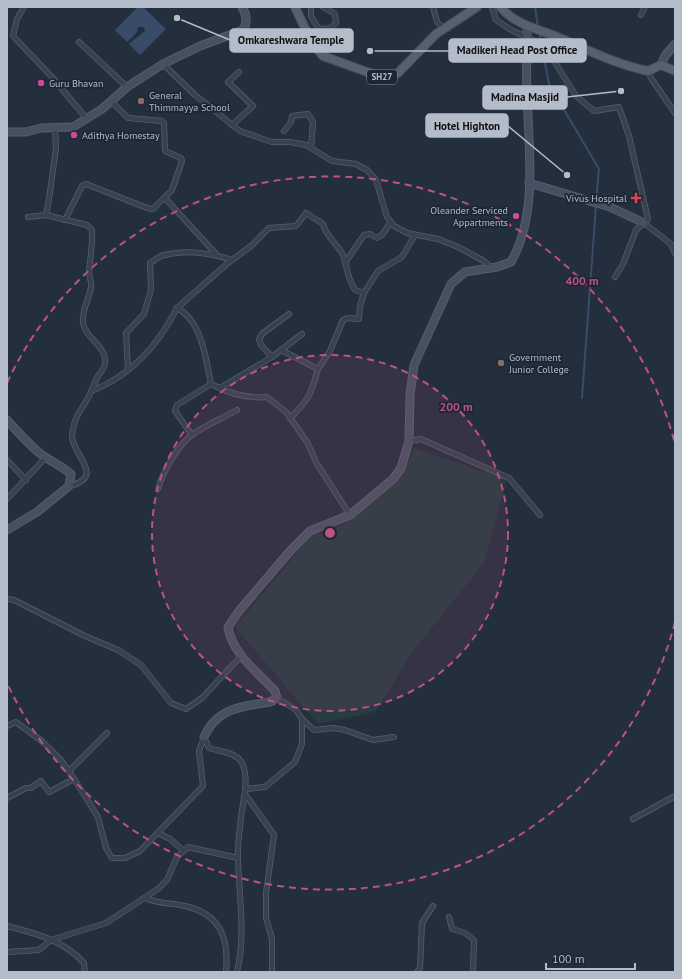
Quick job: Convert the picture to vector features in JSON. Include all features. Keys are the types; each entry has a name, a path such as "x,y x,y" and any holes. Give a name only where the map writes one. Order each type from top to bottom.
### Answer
{"main road":[{"name":"SH27","path":"295,7 313,45 323,56 381,77 398,73 427,43 444,29 477,7"},
{"path":"501,7 510,17 527,27 554,36 634,68 648,71 661,65 675,71"}],"street":[{"path":"24,7 17,19 13,36 52,77 86,118"},
{"path":"7,132 26,132 41,128 73,127 111,100 127,86 163,64 200,46 243,30 246,25 246,13 242,7"},
{"path":"311,7 312,16 318,28 331,28 336,22 335,14 323,7"},
{"path":"434,7 437,22 444,29"},
{"path":"492,7 496,20 527,38 544,45 567,50 585,49"},
{"path":"641,15 645,7"},
{"path":"394,737 373,740 345,730 332,728 314,730 302,719 296,710 277,698 275,691 241,656 230,636 228,627 239,611 290,551 310,531 350,515 393,478 401,468 409,441 410,395 414,365 451,284 465,272 511,262 519,248 525,228 529,183 527,27"},
{"path":"79,42 127,86"},
{"path":"661,65 664,56 675,44"},
{"path":"544,45 576,96 594,111 619,107 629,136 648,219 636,230 623,264 615,277"},
{"path":"163,64 196,95 240,131 272,142 290,142 306,145 332,162 356,164 367,170 376,180 387,217 394,226 407,233 438,239 458,247 484,261 491,267"},
{"path":"648,71 651,78 675,113"},
{"path":"232,125 254,106 228,82 239,72"},
{"path":"64,220 82,186 86,184 147,208 153,208 172,190 182,161 181,158 165,151 164,123 162,121 128,118 111,100"},
{"path":"284,131 291,122 292,116 308,114 313,122 311,148"},
{"path":"46,215 50,199 56,148 54,128"},
{"path":"529,183 610,207 644,223 670,244 675,252"},
{"path":"165,198 216,254"},
{"path":"92,390 99,388 145,356 162,334 177,308 232,260 251,246 269,228 296,226 306,213 323,224 325,232 342,254 348,279 355,290 364,293"},
{"path":"7,530 37,512 69,486 84,480 87,471 85,462 72,438 74,419 92,390 104,365 104,354 82,324 84,308 90,295 92,285 89,274 93,240 92,230 87,225 46,215 28,217"},
{"path":"345,262 364,235 370,234 377,238 382,235 391,222"},
{"path":"290,418 311,395 318,369 330,351 343,320 348,318 359,319 360,306 364,293 378,271 402,257 415,235"},
{"path":"128,369 126,333 144,314 151,290 150,264 163,255 196,253 216,254 232,260"},
{"path":"177,308 186,313 199,335 206,358 211,384"},
{"path":"272,357 261,345 259,338 263,333 289,314"},
{"path":"220,388 272,357 302,334"},
{"path":"281,350 318,369"},
{"path":"211,384 255,398 267,397 286,412 307,442 317,464 350,515"},
{"path":"192,435 175,411 177,405 211,384"},
{"path":"158,489 162,475 192,435 237,410"},
{"path":"7,420 30,445 46,457 61,465 71,474 69,486"},
{"path":"409,441 421,439 509,478 540,515"},
{"path":"7,499 46,457"},
{"path":"7,460 26,480"},
{"path":"7,599 14,600 85,636 118,650 141,665 171,703 186,709 202,698 241,656"},
{"path":"7,726 16,722 29,730 43,742 74,779 98,817 106,848 112,858 125,858 140,850 203,786 199,751 210,723 225,712 272,702 277,698"},
{"path":"245,792 265,786 295,762 302,744 302,719"},
{"path":"68,771 106,733"},
{"path":"204,736 209,748 235,755 239,758 243,765 245,792 238,858 240,918 239,962 237,972"},
{"path":"7,798 26,788 31,788 41,781 49,792 74,779"},
{"path":"245,792 274,835 266,893 266,918 272,939 272,972"},
{"path":"633,819 675,796"},
{"path":"158,832 170,838 183,850"},
{"path":"7,952 39,950 51,940 106,922 158,889 167,880 177,857 188,847 238,858"},
{"path":"145,898 154,902 186,906 208,916 219,926 224,935 227,948 226,972"},
{"path":"417,972 420,968 422,922 433,906"},
{"path":"449,917 452,928 465,933 474,940 473,972"},
{"path":"7,926 51,940 67,948 84,963 86,968 85,972"}],"green space":[{"path":"414,448 507,480 484,563 414,650 375,712 318,724 235,627 311,536 332,530 349,521 404,471"}],"water":[{"path":"138,7 143,7 166,29 140,55 129,44 145,31 144,27 138,27 137,32 127,42 115,30"}],"waterway":[{"path":"535,7 538,28"},
{"path":"539,32 549,84 599,169 596,201"},
{"path":"582,398 596,205"}],"place":[{"name":"Omkareshwara Temple","path":"177,18"},
{"name":"Madikeri Head Post Office","path":"370,51"},
{"name":"Guru Bhavan","path":"41,83"},
{"name":"Madina Masjid","path":"621,91"},
{"name":"General Thimmayya School","path":"141,101"},
{"name":"Adithya Homestay","path":"74,135"},
{"name":"Hotel Highton","path":"567,175"},
{"name":"Vivus Hospital","path":"636,198"},
{"name":"Oleander Serviced Appartments","path":"516,216"},
{"name":"Government Junior College","path":"501,363"}]}
